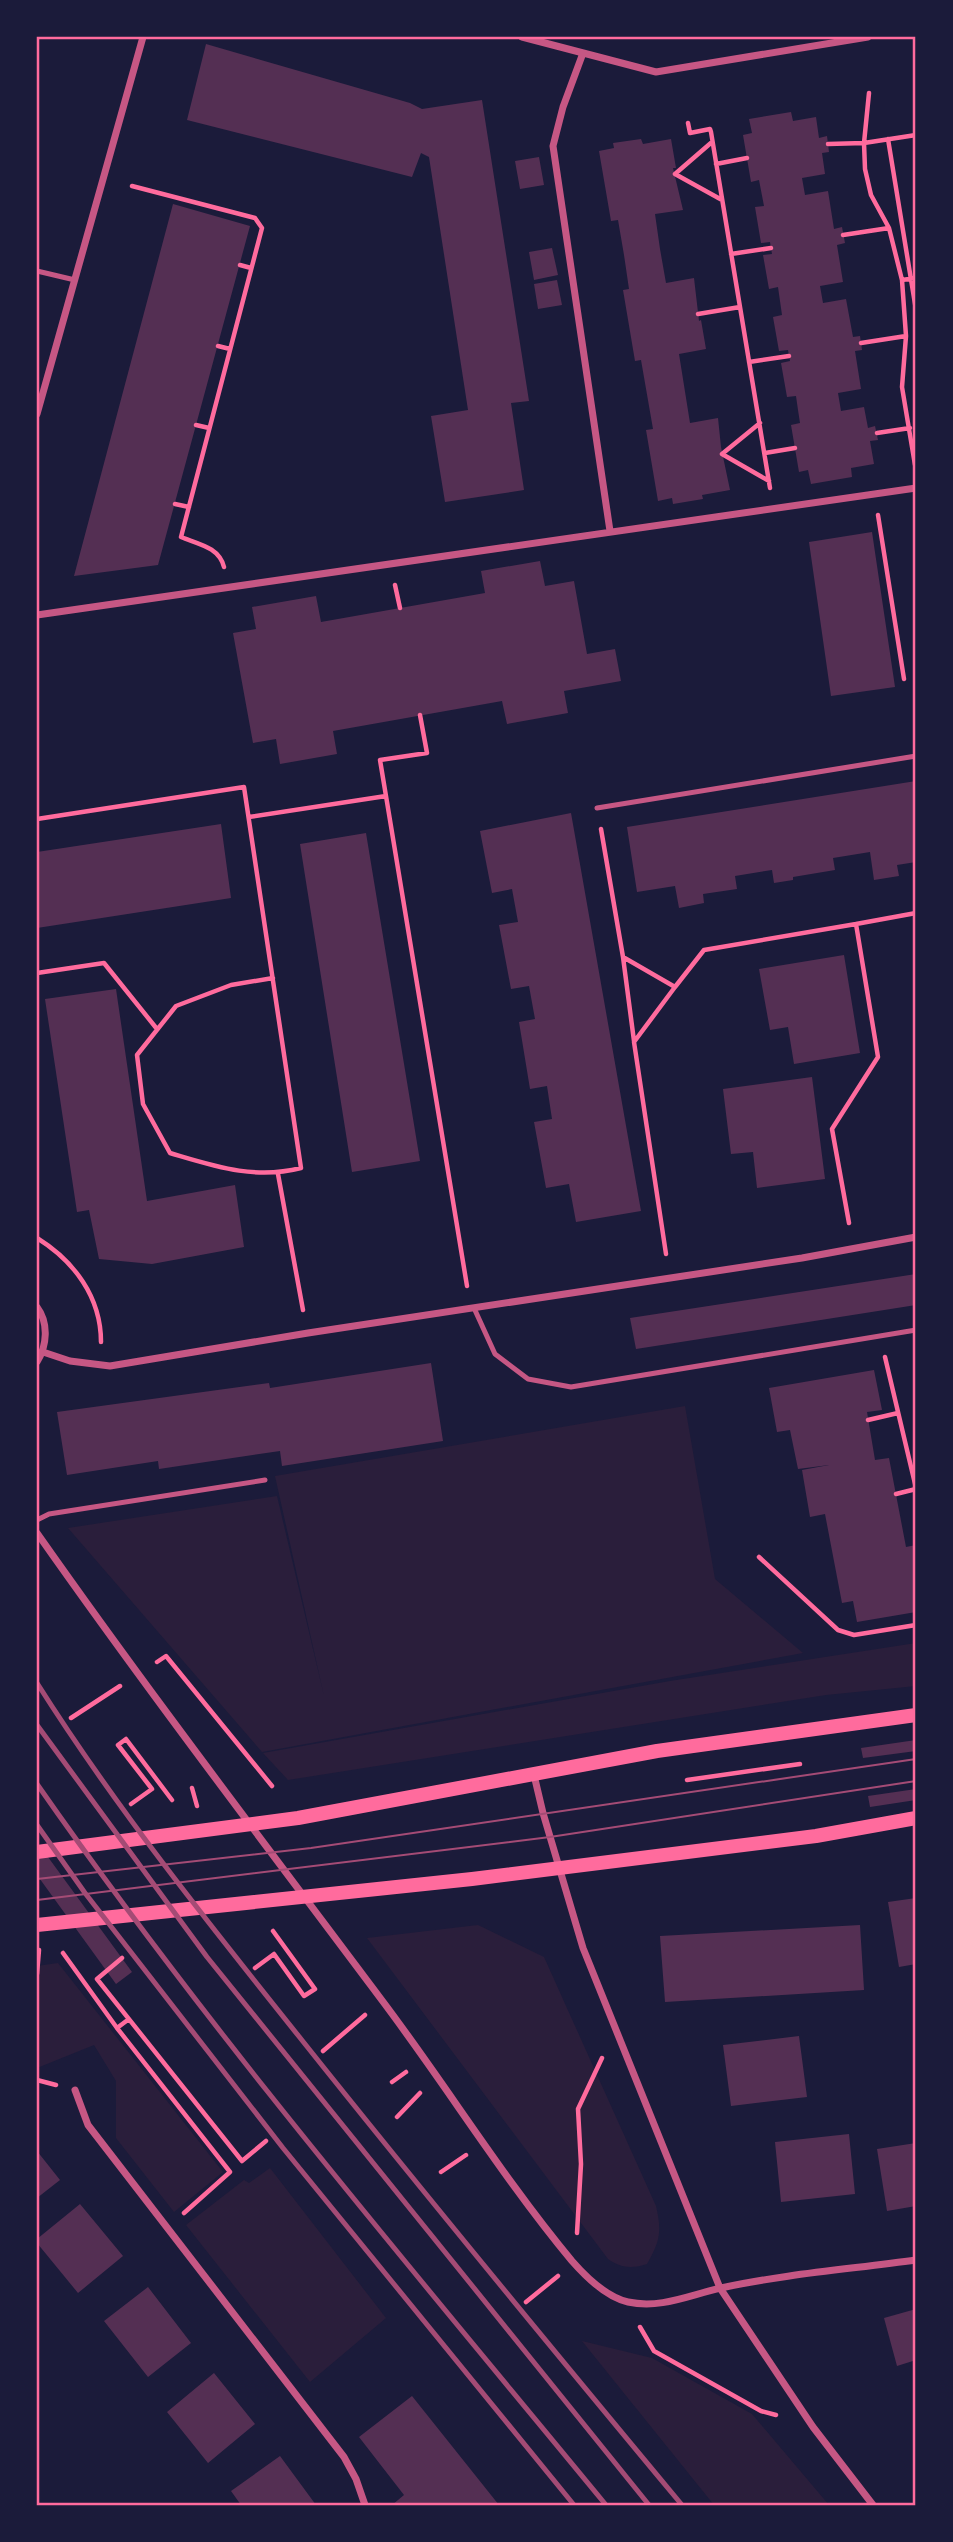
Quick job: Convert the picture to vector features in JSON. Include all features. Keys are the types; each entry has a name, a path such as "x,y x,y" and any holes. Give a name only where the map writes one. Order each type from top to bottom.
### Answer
{"main road":[{"path":"37,1852 298,1818 657,1751 916,1715"},
{"path":"37,1925 472,1879 559,1866 816,1836 916,1818"}],"street":[{"path":"37,414 144,37"},
{"path":"522,37 656,72 868,37"},
{"path":"583,53 563,107 553,146 610,531"},
{"path":"37,615 916,488"},
{"path":"43,1352 70,1361 110,1366 802,1258 916,1237"},
{"path":"37,1307 45,1325 43,1352 37,1362"},
{"path":"37,1533 137,1675 382,2000 518,2192 574,2263 603,2291 626,2302 661,2305 720,2288 916,2260"},
{"path":"533,1774 583,1948 720,2288 813,2427 873,2505"},
{"path":"75,2090 88,2124 344,2457 356,2479 365,2505"}],"lane":[{"path":"37,271 75,280"},
{"path":"597,808 916,756"},
{"path":"474,1308 495,1354 528,1378 571,1387 916,1330"},
{"path":"37,1520 49,1514 265,1480"}],"path":[{"path":"869,93 864,143 865,169 871,195 889,228 902,280 906,335 902,387 916,473"},
{"path":"688,123 690,133 710,129 713,142 772,498"},
{"path":"828,144 864,143 916,135"},
{"path":"888,139 914,278 916,310"},
{"path":"713,142 675,174 722,200"},
{"path":"716,164 747,158"},
{"path":"132,186 255,218 262,228 181,537 213,550 220,556 224,563 226,588"},
{"path":"843,235 889,228"},
{"path":"731,254 771,248"},
{"path":"240,265 251,268"},
{"path":"902,280 914,278"},
{"path":"698,314 740,307"},
{"path":"862,343 906,335"},
{"path":"218,346 230,349"},
{"path":"749,362 789,356"},
{"path":"877,433 916,422"},
{"path":"760,423 722,454 769,482"},
{"path":"196,425 209,428"},
{"path":"765,453 795,448"},
{"path":"874,493 904,678"},
{"path":"175,504 188,508"},
{"path":"883,607 892,606"},
{"path":"420,715 427,753 380,760 467,1287"},
{"path":"37,819 244,787 274,978 301,1168 278,1174 226,1169 170,1153 143,1104 137,1055 176,1006 231,985 274,978"},
{"path":"249,817 386,796"},
{"path":"597,808 623,957 666,1254"},
{"path":"634,1042 704,950 916,913"},
{"path":"849,1223 832,1129 878,1057 856,924"},
{"path":"623,957 675,987"},
{"path":"37,973 104,963 158,1029"},
{"path":"278,1174 304,1314"},
{"path":"37,1238 65,1260 88,1288 100,1323 101,1348 110,1366"},
{"path":"880,1336 916,1488 896,1494"},
{"path":"868,1420 898,1413"},
{"path":"760,1557 838,1630 854,1634 916,1625"},
{"path":"166,1656 272,1786"},
{"path":"131,1804 152,1790 118,1745 125,1740 172,1800"},
{"path":"687,1780 800,1764"},
{"path":"255,1968 274,1954 304,1996 315,1989 273,1931"},
{"path":"62,1953 230,2172 167,2227"},
{"path":"122,1958 97,1979 242,2161 266,2141"},
{"path":"323,2051 382,2000"},
{"path":"117,2028 129,2019"},
{"path":"564,2250 576,2245 581,2164 578,2109 615,2028"},
{"path":"397,2117 437,2076"},
{"path":"526,2302 574,2263"},
{"path":"626,2302 654,2351 761,2411 813,2427"}],"shaded area":[{"path":"685,1406 715,1579 803,1653 262,1752 68,1528 277,1496 324,1696 275,1476"},
{"path":"916,1643 916,1686 826,1695 288,1780 263,1753 670,1681"},
{"path":"478,1925 544,1957 656,2206 659,2236 647,2264 627,2267 608,2259 367,1938"},
{"path":"58,1963 223,2172 174,2212 116,2138 116,2081 94,2045 37,2068 37,1966"},
{"path":"270,2168 386,2318 310,2382 186,2225 244,2180 249,2183"},
{"path":"582,2341 652,2358 752,2414 829,2505 714,2505"}],"building":[{"path":"206,44 410,103 422,109 482,100 529,401 511,403 524,490 445,502 431,416 468,410 429,157 421,153 412,177 187,120"},
{"path":"791,112 793,121 816,117 819,138 827,136 829,152 822,153 825,174 802,178 805,195 828,191 834,229 842,227 845,243 837,245 843,282 820,286 823,303 846,299 853,337 860,336 862,350 855,351 861,389 838,393 841,411 864,407 868,428 875,426 878,440 870,441 874,464 851,468 852,477 811,484 808,470 799,472 791,425 800,423 796,396 787,397 781,363 790,361 788,350 779,351 773,317 782,315 778,287 769,289 763,255 772,254 770,242 761,243 755,207 764,206 759,180 751,182 743,135 752,133 749,119"},
{"path":"641,139 643,144 671,139 676,168 673,168 683,210 655,214 660,249 666,283 694,278 699,321 701,320 706,349 679,354 690,423 718,418 730,490 702,495 703,499 673,504 672,498 658,501 646,430 653,429 641,360 635,361 623,290 629,289 624,255 618,220 611,221 599,151 614,148 613,143"},
{"path":"539,157 544,185 520,189 515,161"},
{"path":"173,204 250,226 158,565 74,576"},
{"path":"552,248 558,275 534,280 529,252"},
{"path":"557,280 562,305 538,309 534,284"},
{"path":"872,532 895,687 831,696 809,542"},
{"path":"540,561 545,586 574,581 587,654 615,649 621,681 564,691 568,713 507,724 502,701 333,731 337,754 280,764 276,739 253,743 233,633 256,629 252,607 316,596 321,622 485,593 481,571"},
{"path":"916,781 916,862 897,865 899,876 874,880 870,852 833,858 835,870 793,877 793,880 774,883 772,870 735,876 737,889 703,894 704,903 679,908 675,886 637,892 627,827"},
{"path":"571,813 641,1211 576,1222 569,1184 546,1188 534,1122 552,1119 547,1086 530,1089 519,1022 535,1019 529,986 511,989 499,925 518,922 512,889 492,893 480,831"},
{"path":"221,824 231,898 37,928 37,852"},
{"path":"366,833 420,1161 352,1172 300,844"},
{"path":"844,955 860,1053 794,1064 788,1027 770,1030 759,969"},
{"path":"116,989 147,1201 235,1185 244,1247 152,1264 99,1259 89,1210 77,1212 45,999"},
{"path":"812,1077 825,1179 757,1188 753,1152 731,1154 723,1089"},
{"path":"916,1274 916,1305 636,1349 630,1318"},
{"path":"431,1363 443,1441 282,1466 280,1451 159,1469 158,1461 67,1475 57,1412 269,1383 270,1388"},
{"path":"874,1370 882,1410 867,1412 875,1460 889,1458 906,1547 916,1545 916,1612 857,1622 853,1601 842,1603 825,1514 810,1517 802,1470 829,1465 798,1469 790,1430 777,1432 769,1388"},
{"path":"916,1740 916,1751 863,1758 861,1748"},
{"path":"916,1789 916,1800 870,1807 868,1796"},
{"path":"37,1842 132,1972 116,1984 37,1875"},
{"path":"916,1898 916,1964 899,1967 888,1902"},
{"path":"860,1925 864,1990 665,2002 660,1936"},
{"path":"799,2036 807,2097 731,2106 723,2045"},
{"path":"849,2134 855,2194 781,2202 775,2142"},
{"path":"916,2143 916,2206 887,2211 877,2149"},
{"path":"37,2151 60,2180 37,2198"},
{"path":"80,2204 123,2256 78,2293 37,2243 37,2239"},
{"path":"148,2287 191,2343 148,2377 104,2321"},
{"path":"916,2309 916,2360 897,2366 884,2318"},
{"path":"214,2373 255,2424 208,2463 167,2412"},
{"path":"412,2396 499,2505 392,2505 404,2495 359,2437"},
{"path":"280,2456 316,2505 241,2505 231,2491"}],"tram line":[{"path":"37,1879 311,1848 916,1759"},
{"path":"37,1900 550,1837 916,1781"}],"railway":[{"path":"37,1683 131,1820 232,1952 443,2215 682,2505"},
{"path":"37,1725 207,1957 649,2505"},
{"path":"37,1784 172,1969 314,2150 606,2505"},
{"path":"37,1825 85,1893 283,2148 574,2505"}]}
